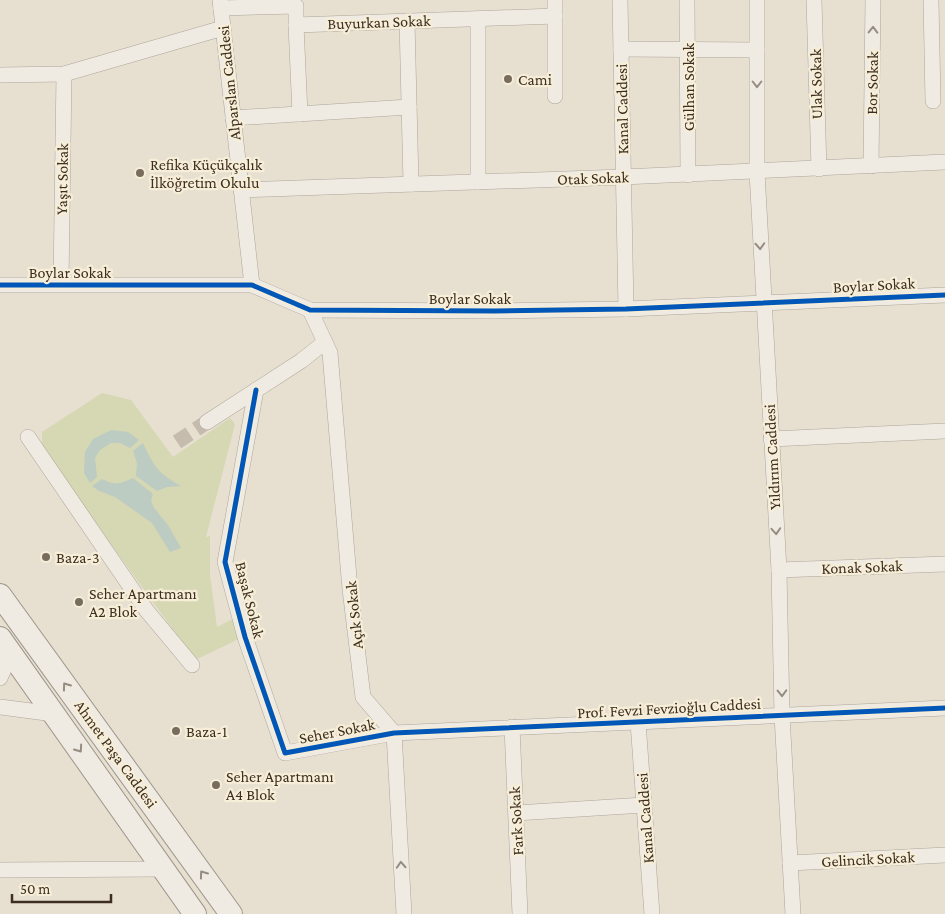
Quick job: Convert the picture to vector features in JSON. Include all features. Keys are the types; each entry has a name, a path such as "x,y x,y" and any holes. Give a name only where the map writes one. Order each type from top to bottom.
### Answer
{"street":[{"path":"555,0 555,96"},
{"name":"Kanal Caddesi","path":"620,0 626,308"},
{"name":"Gülhan Sokak","path":"688,0 688,175"},
{"name":"Yıldırım Caddesi","path":"757,0 757,172 779,570 782,715 793,914"},
{"name":"Ulak Sokak","path":"814,0 819,169"},
{"name":"Bor Sokak","path":"871,166 873,0"},
{"path":"931,0 933,101"},
{"path":"220,4 296,6 300,114"},
{"name":"Alparslan Caddesi","path":"220,4 252,285"},
{"name":"Buyurkan Sokak","path":"296,25 555,16"},
{"path":"478,19 478,182"},
{"path":"407,21 411,184"},
{"path":"0,75 64,74 223,28"},
{"path":"621,49 757,50"},
{"name":"Yaşıt Sokak","path":"61,284 64,74"},
{"path":"233,118 409,107"},
{"name":"Otak Sokak","path":"241,190 622,178 945,162"},
{"name":"Boylar Sokak","path":"0,285 252,285 310,310 495,311 626,308 945,295"},
{"name":"Açık Sokak","path":"310,310 330,353 350,589 363,697 394,733"},
{"path":"207,422 301,361 325,342"},
{"name":"Başak Sokak","path":"256,390 225,562 245,637 285,753"},
{"path":"771,439 945,431"},
{"path":"28,437 147,611 192,665"},
{"name":"Konak Sokak","path":"779,570 945,564"},
{"name":"Ahmet Paşa Caddesi","path":"0,595 231,914"},
{"path":"0,678 4,669 4,644"},
{"name":"Ahmet Paşa Caddesi","path":"4,644 195,914"},
{"path":"0,707 54,714"},
{"name":"Prof. Fevzi Fevzioğlu Caddesi","path":"394,733 945,708"},
{"name":"Kanal Caddesi","path":"638,722 652,914"},
{"name":"Fark Sokak","path":"512,728 520,914"},
{"path":"394,733 404,914"},
{"name":"Seher Sokak","path":"285,753 394,733"},
{"path":"516,813 644,805"},
{"name":"Gelincik Sokak","path":"790,863 945,855"},
{"path":"0,870 164,869"}],"green space":[{"path":"102,393 131,400 173,457 230,418 235,424 206,537 210,536 210,575 217,627 236,617 241,638 195,660 42,449 42,432"}],"shaded area":[{"path":"111,430 128,432 139,440 130,448 120,443 111,443 100,450 95,458 97,477 90,483 84,473 85,452 93,439"},
{"path":"143,443 158,469 181,486 167,487 157,491 136,476 137,463 133,451"},
{"path":"133,478 153,494 151,501 154,508 168,525 181,548 170,552 152,523 115,497 92,486 102,479 111,483 118,483"}],"tunnel":[{"path":"177,442 207,422"}],"cycle path":[{"path":"0,285 252,285 310,310 495,311 626,309 945,295"},
{"path":"256,390 225,562 245,637 285,753 394,733 945,708"}],"place":[{"name":"Cami","path":"508,79"},
{"name":"Refika Küçükçalık İlköğretim Okulu","path":"140,173"},
{"name":"Baza-3","path":"46,557"},
{"name":"Seher Apartmanı A2 Blok","path":"79,602"},
{"name":"Baza-1","path":"176,731"},
{"name":"Seher Apartmanı A4 Blok","path":"216,785"}]}
